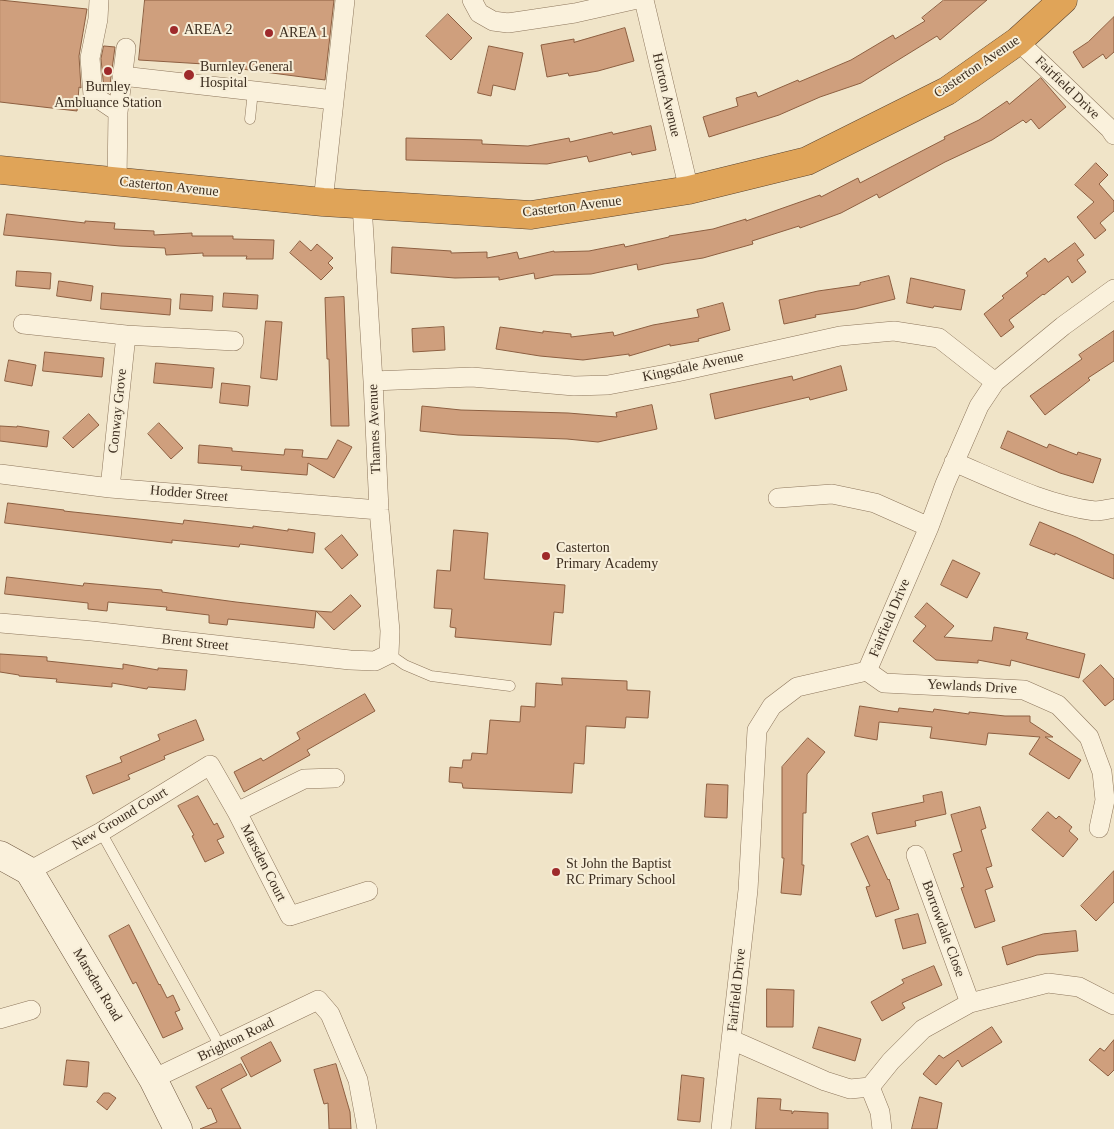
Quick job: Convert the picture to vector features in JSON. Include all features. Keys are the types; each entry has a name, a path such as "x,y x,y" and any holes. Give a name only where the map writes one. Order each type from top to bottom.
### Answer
{"highway":[{"name":"Casterton Avenue","path":"0,170 323,202 532,215 689,190 807,161 947,91 1018,41 1063,0"}],"street":[{"path":"99,0 98,19 90,58 94,95 118,112"},
{"path":"323,202 345,0"},
{"path":"472,0 479,13 493,21 508,23 576,13 633,0"},
{"name":"Horton Avenue","path":"644,0 689,190"},
{"name":"Fairfield Drive","path":"1018,41 1114,135"},
{"path":"117,182 118,112 126,48"},
{"path":"122,76 334,100"},
{"name":"Thames Avenue","path":"362,205 379,510 390,631 389,654"},
{"name":"Fairfield Drive","path":"721,1129 748,890 757,730 772,706 797,687 867,671 979,406 995,382 1063,326 1114,289"},
{"path":"23,324 126,335 234,341"},
{"name":"Kingsdale Avenue","path":"373,381 472,377 574,386 608,385 677,372 840,336 894,332 939,338 995,382"},
{"name":"Conway Grove","path":"110,488 126,335"},
{"path":"954,462 1022,490 1060,503 1096,511 1114,508"},
{"name":"Hodder Street","path":"0,474 110,488 379,510"},
{"path":"778,498 832,494 875,503 929,527"},
{"name":"Brent Street","path":"0,623 92,631 350,660 375,661 389,654"},
{"name":"Yewlands Drive","path":"867,671 884,683 1024,690 1058,705 1089,737 1102,772 1105,800 1099,828"},
{"name":"Marsden Court","path":"210,765 237,812 290,916 368,891"},
{"name":"New Ground Court","path":"28,871 101,832 210,765"},
{"path":"237,812 304,779 335,778"},
{"name":"Marsden Road","path":"0,855 28,871 153,1080 178,1129"},
{"name":"Borrowdale Close","path":"916,855 970,1003"},
{"path":"732,1040 825,1081 850,1089 870,1087 891,1061 922,1029 970,1003 1048,983 1079,987 1114,1005"},
{"name":"Brighton Road","path":"153,1080 318,1000 330,1014 358,1080 367,1129"},
{"path":"0,1020 31,1010"},
{"path":"870,1087 880,1112 882,1129"}],"lane":[{"path":"250,119 253,91"},
{"path":"389,654 410,668 431,676 510,686"},
{"path":"101,832 215,1037 218,1048"}],"building":[{"path":"0,0 87,9 79,56 81,88 79,87 77,111 0,102"},
{"name":"AREA 1","path":"145,0 334,0 325,80 204,64 139,60"},
{"path":"944,0 987,0 940,40 937,36 861,83 820,97 779,115 709,137 703,117 738,106 736,98 756,92 758,97 798,80 799,82 851,60 893,35 895,39 925,21 922,18"},
{"path":"448,14 472,38 451,60 426,36"},
{"path":"1114,17 1114,52 1106,59 1103,54 1083,68 1073,52 1088,42"},
{"path":"625,28 634,61 598,71 569,76 568,73 547,77 541,45 574,39 574,42"},
{"path":"104,46 115,47 109,92 104,89 101,59"},
{"path":"489,46 523,53 515,90 493,85 491,96 478,93"},
{"path":"1041,78 1066,107 1039,129 1031,119 1026,123 1023,120 992,140 945,162 879,198 877,194 841,213 800,228 799,226 752,241 753,244 703,258 638,270 637,264 591,274 554,275 535,279 534,273 499,280 499,277 455,278 391,273 392,247 451,251 451,253 487,252 487,258 517,252 519,259 554,251 589,251 624,244 625,247 669,236 713,229 746,219 746,221 820,195 821,197 858,178 860,183 945,139 944,137 979,120 1007,101 1009,104"},
{"path":"651,126 656,150 632,155 631,152 589,162 587,156 547,164 406,160 406,138 482,140 482,144 528,146 569,138 570,142 612,132 613,134"},
{"path":"1096,163 1108,175 1099,184 1114,201 1114,211 1100,223 1106,230 1095,239 1077,217 1094,202 1075,185"},
{"path":"7,214 85,223 85,221 115,223 114,229 154,231 154,235 192,233 192,236 233,236 233,239 274,240 273,259 246,259 247,256 203,256 203,253 166,255 165,248 120,246 4,235"},
{"path":"300,241 311,251 317,244 333,258 328,263 333,268 321,280 290,253"},
{"path":"1075,243 1084,255 1077,260 1086,272 1072,283 1068,276 1009,320 1014,327 1001,337 984,314 1004,298 1002,296 1028,276 1026,273 1045,258 1048,262"},
{"path":"17,271 51,273 50,289 16,286"},
{"path":"889,276 895,299 855,309 815,315 816,317 784,324 779,300 818,291 860,285 860,283"},
{"path":"911,278 965,290 961,310 934,306 933,308 907,303"},
{"path":"59,281 93,286 91,301 57,296"},
{"path":"102,293 171,299 170,315 101,309"},
{"path":"224,293 258,295 257,309 223,307"},
{"path":"181,294 213,296 212,311 180,309"},
{"path":"344,297 349,426 331,426 325,298"},
{"path":"723,303 730,330 698,339 699,341 670,346 670,344 629,356 629,354 583,360 496,349 500,327 543,333 543,331 571,334 571,337 613,332 614,336 653,325 699,317 697,310"},
{"path":"266,321 282,322 277,380 261,378"},
{"path":"444,327 445,350 413,352 412,329"},
{"path":"1114,331 1114,361 1088,378 1090,380 1045,415 1030,396 1082,359 1079,355"},
{"path":"45,352 104,358 102,377 43,371"},
{"path":"9,360 36,365 32,386 5,381"},
{"path":"156,363 214,368 212,388 154,383"},
{"path":"841,366 847,390 810,400 809,397 715,419 710,394 792,376 793,380"},
{"path":"222,383 250,386 248,406 220,403"},
{"path":"652,405 657,429 598,442 458,435 420,431 422,406 461,410 568,413 617,417 616,413"},
{"path":"89,414 99,425 73,448 63,438"},
{"path":"159,423 183,448 171,459 148,434"},
{"path":"0,426 17,426 49,431 47,447 0,441"},
{"path":"1008,431 1047,448 1049,444 1077,455 1078,452 1101,459 1093,483 1060,473 1001,448"},
{"path":"338,440 352,447 334,478 308,463 307,475 241,470 242,466 198,463 199,445 232,448 232,451 284,455 285,449 303,450 302,457 327,459"},
{"path":"8,503 183,524 184,520 315,533 313,553 240,544 239,547 172,540 172,543 5,523"},
{"path":"1040,522 1114,555 1114,579 1055,553 1055,555 1030,545"},
{"path":"454,530 488,533 484,579 565,585 563,613 554,612 551,645 455,637 456,628 450,627 452,609 434,608 437,570 450,571"},
{"path":"342,535 358,555 342,569 325,549"},
{"path":"953,560 980,573 967,598 941,585"},
{"path":"7,577 83,586 84,583 162,590 162,592 316,611 314,628 228,619 227,625 209,623 209,615 166,610 167,607 108,602 107,611 88,609 88,603 5,594"},
{"path":"351,595 361,606 334,630 316,611 331,612"},
{"path":"927,603 954,626 944,637 992,641 994,627 1028,633 1026,639 1085,654 1079,678 1011,660 1010,666 978,660 978,663 936,660 913,641 926,626 915,617"},
{"path":"0,654 47,657 47,661 123,669 123,664 158,670 158,668 187,670 185,690 148,687 147,689 112,683 112,687 56,682 57,679 19,676 0,672"},
{"path":"1101,665 1114,679 1114,699 1105,706 1083,681"},
{"path":"562,678 627,681 627,690 650,691 648,718 626,717 625,728 586,726 584,764 574,763 572,793 463,788 462,783 449,782 450,767 462,768 463,760 471,760 472,753 487,754 490,720 520,722 521,706 535,707 536,683 562,685"},
{"path":"365,694 375,711 307,750 310,755 244,792 234,772 261,758 263,761 300,739 297,733"},
{"path":"860,706 898,712 899,708 933,712 934,709 969,714 969,712 1005,716 1030,716 1030,722 1053,737 1045,737 1081,760 1069,779 1029,754 1040,737 988,733 986,745 930,738 932,727 879,722 877,740 855,736"},
{"path":"196,720 204,740 164,756 165,759 128,775 130,779 93,794 86,776 122,762 120,757 160,740 158,735"},
{"path":"808,738 825,752 807,774 806,813 803,813 802,865 804,865 801,895 781,893 784,858 782,858 782,767"},
{"path":"707,784 728,785 727,818 705,817"},
{"path":"942,792 946,814 915,821 916,826 877,834 872,813 924,802 923,796"},
{"path":"198,796 214,825 217,823 224,837 217,840 224,853 205,862 192,836 194,835 178,806"},
{"path":"980,807 986,828 981,830 992,866 986,868 993,887 985,890 995,921 975,928 961,888 964,887 953,854 962,851 951,815"},
{"path":"1048,812 1056,819 1059,816 1072,827 1069,831 1078,839 1063,857 1032,830"},
{"path":"868,836 889,879 899,909 876,917 866,887 870,886 851,844"},
{"path":"1114,871 1114,902 1096,921 1081,906"},
{"path":"918,914 926,943 903,949 895,920"},
{"path":"129,925 159,985 167,998 173,995 180,1010 175,1012 183,1029 163,1038 136,982 133,984 109,936"},
{"path":"1076,931 1078,951 1037,955 1007,965 1002,947 1043,934"},
{"path":"934,966 942,985 902,1003 905,1008 882,1021 871,1002 904,983 902,980"},
{"path":"767,989 794,990 793,1027 767,1027"},
{"path":"819,1027 861,1039 855,1061 813,1048"},
{"path":"992,1027 1002,1042 962,1067 958,1060 936,1085 923,1074 939,1055 943,1058"},
{"path":"1114,1040 1114,1070 1108,1076 1089,1060 1100,1048 1104,1051"},
{"path":"271,1042 281,1061 251,1077 241,1058"},
{"path":"67,1060 89,1062 87,1087 64,1085"},
{"path":"241,1064 247,1075 221,1089 241,1129 200,1129 217,1122 211,1108 208,1109 196,1087"},
{"path":"336,1064 350,1112 351,1129 329,1129 328,1103 324,1104 314,1070"},
{"path":"682,1075 704,1078 700,1122 678,1120"},
{"path":"104,1093 109,1093 116,1098 107,1110 97,1102"},
{"path":"920,1097 942,1103 937,1129 912,1129"},
{"path":"758,1098 781,1099 780,1110 792,1111 792,1114 794,1111 828,1113 828,1129 756,1129"}],"place":[{"name":"AREA 2","path":"174,30"},
{"name":"AREA 1","path":"269,33"},
{"name":"Burnley Ambluance Station","path":"108,71"},
{"name":"Burnley General Hospital","path":"189,75"},
{"name":"Casterton Primary Academy","path":"546,556"},
{"name":"St John the Baptist RC Primary School","path":"556,872"}]}
